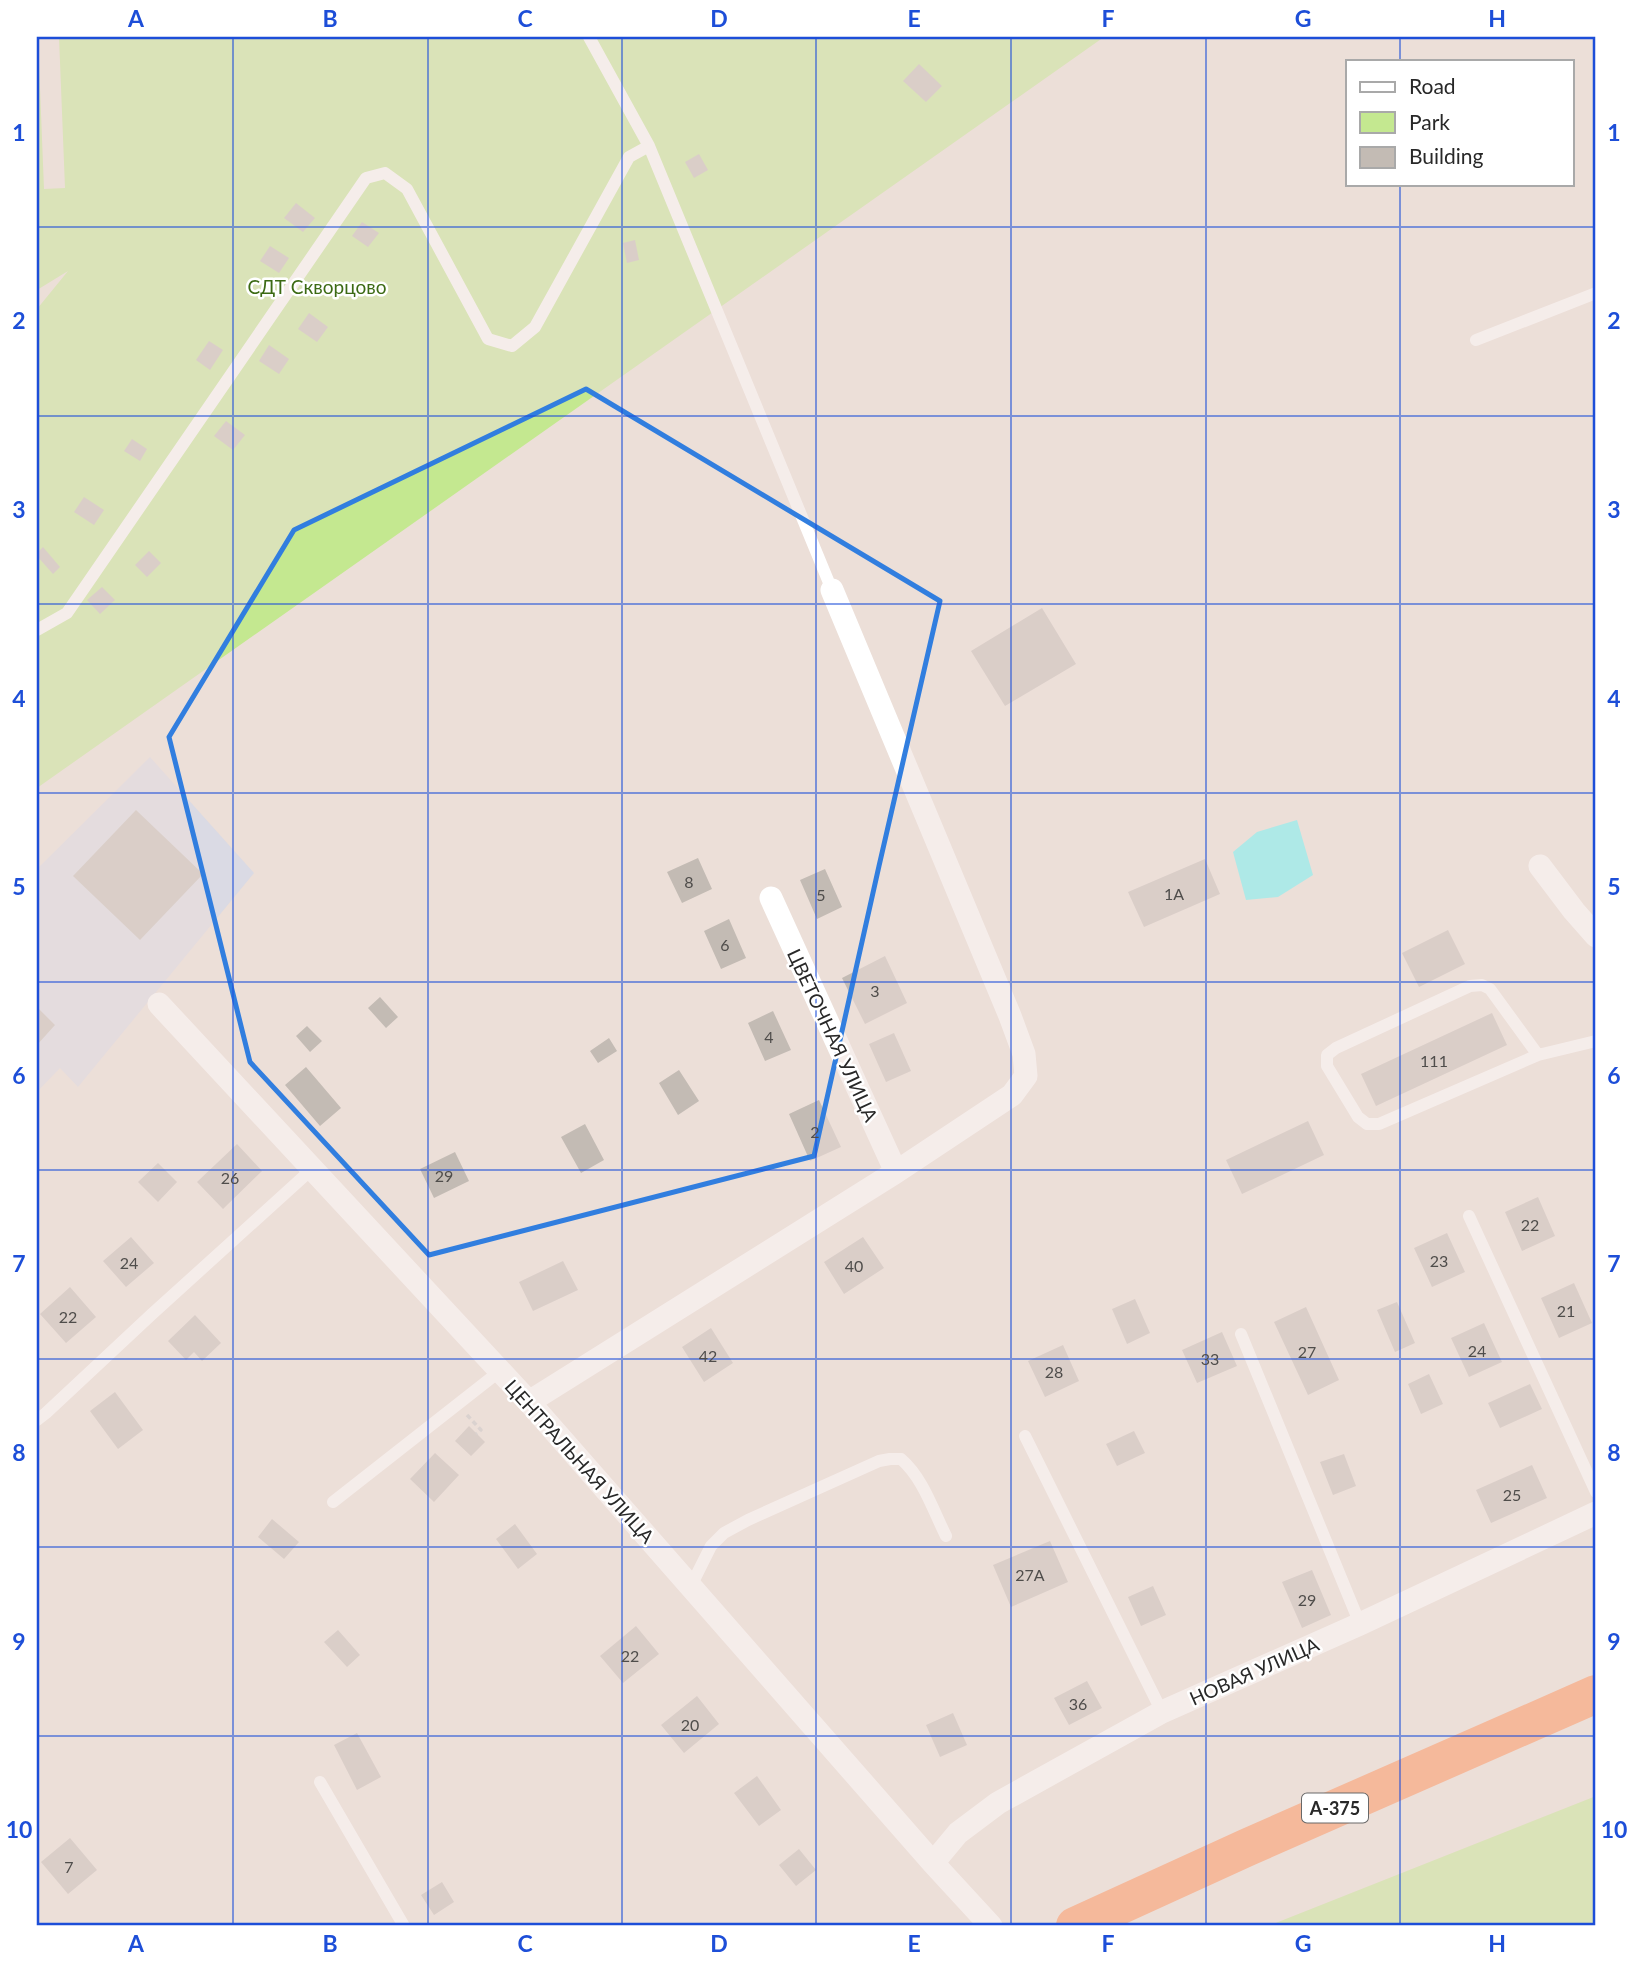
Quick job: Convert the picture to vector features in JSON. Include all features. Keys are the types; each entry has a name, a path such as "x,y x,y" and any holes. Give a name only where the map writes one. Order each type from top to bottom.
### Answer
{"highway":[{"name":"А-375","path":"1075,1926 1596,1694"}],"street":[{"path":"529,1402 896,1172 1012,1095 1026,1076 1024,1054 1010,1016 832,590"},
{"path":"1540,866 1596,936"},
{"name":"ЦВЕТОЧНАЯ УЛИЦА","path":"771,898 896,1172"},
{"name":"ЦЕНТРАЛЬНАЯ УЛИЦА","path":"159,1004 529,1402 991,1926"},
{"name":"НОВАЯ УЛИЦА","path":"933,1863 958,1833 998,1803 1162,1712 1360,1624 1596,1513"}],"lane":[{"path":"589,37 649,146 832,590"},
{"path":"37,630 67,612 366,178 386,173 407,189 488,340 512,346 535,327 629,157 649,146"},
{"path":"1476,340 1596,293"},
{"path":"1538,1055 1490,989 1482,985 1471,986 1336,1048 1327,1055 1327,1066 1358,1117 1367,1124 1379,1124 1538,1055 1596,1041"},
{"path":"37,1420 312,1169"},
{"path":"1469,1216 1596,1492"},
{"path":"1241,1334 1360,1624"},
{"path":"333,1502 500,1371"},
{"path":"1025,1436 1162,1712"},
{"path":"691,1586 711,1546 724,1533 879,1461 901,1459 910,1466 946,1536"},
{"path":"320,1782 404,1926"}],"path":[{"path":"457,1404 481,1430 476,1434"}],"highlighted area":[{"path":"586,389 940,601 814,1156 429,1255 250,1062 169,737 294,530"}],"shaded area":[{"path":"150,757 254,873 78,1087 60,1068 37,1092 37,869"}],"green space":[{"name":"СДТ Скворцово","path":"37,37 44,189 65,188 59,37 1104,37 37,788 37,309 68,271 37,290"},
{"path":"1596,1796 1596,1926 1268,1926"}],"water":[{"path":"1297,820 1313,875 1278,897 1246,900 1233,852 1257,832"}],"building":[{"path":"919,64 942,86 926,102 903,81"},
{"path":"699,154 708,170 694,178 685,162"},
{"path":"296,203 315,218 303,232 284,218"},
{"path":"362,222 379,233 368,247 352,236"},
{"path":"635,240 639,260 627,263 623,243"},
{"path":"270,246 289,258 279,273 260,261"},
{"path":"309,313 328,327 317,342 298,329"},
{"path":"209,341 223,350 210,370 196,360"},
{"path":"269,345 289,359 279,374 259,361"},
{"path":"226,421 245,435 233,450 214,436"},
{"path":"132,439 147,449 140,461 124,451"},
{"path":"84,497 104,510 94,525 74,512"},
{"path":"43,547 60,567 53,574 37,556"},
{"path":"149,551 161,563 147,577 135,565"},
{"path":"102,587 115,600 100,614 87,600"},
{"path":"1042,608 1076,664 1005,706 971,651"},
{"path":"136,810 203,874 140,940 73,876"},
{"path":"698,858 712,889 682,903 667,872"},
{"path":"1205,859 1220,894 1144,927 1128,892"},
{"path":"825,869 842,907 817,919 800,880"},
{"path":"729,919 746,958 721,969 704,931"},
{"path":"1448,930 1465,964 1419,987 1402,953"},
{"path":"885,956 907,1003 865,1024 842,978"},
{"path":"380,997 398,1017 386,1028 368,1008"},
{"path":"37,1007 55,1025 37,1045"},
{"path":"773,1011 791,1050 765,1061 748,1023"},
{"path":"1492,1013 1507,1045 1376,1106 1361,1074"},
{"path":"307,1026 322,1041 310,1052 296,1036"},
{"path":"894,1033 911,1071 886,1082 869,1044"},
{"path":"609,1038 617,1051 598,1063 590,1051"},
{"path":"306,1067 341,1108 320,1126 285,1085"},
{"path":"679,1070 699,1101 678,1115 659,1083"},
{"path":"819,1100 841,1147 810,1161 789,1114"},
{"path":"1308,1121 1324,1155 1242,1194 1226,1160"},
{"path":"585,1124 604,1160 581,1173 561,1137"},
{"path":"237,1144 262,1171 223,1209 197,1182"},
{"path":"455,1152 469,1181 434,1198 420,1169"},
{"path":"158,1163 177,1182 158,1202 138,1182"},
{"path":"1538,1197 1555,1236 1522,1251 1505,1212"},
{"path":"1447,1233 1465,1272 1432,1287 1414,1248"},
{"path":"131,1237 154,1263 126,1287 103,1261"},
{"path":"863,1237 884,1268 844,1294 824,1262"},
{"path":"563,1261 578,1290 533,1311 519,1282"},
{"path":"1574,1283 1592,1323 1559,1338 1541,1298"},
{"path":"70,1287 96,1317 66,1343 40,1314"},
{"path":"1135,1299 1150,1333 1127,1344 1112,1309"},
{"path":"1397,1302 1415,1343 1395,1352 1377,1310"},
{"path":"1306,1307 1339,1380 1308,1395 1274,1322"},
{"path":"195,1315 221,1343 202,1361 194,1352 186,1360 168,1341"},
{"path":"1484,1323 1502,1362 1469,1377 1451,1338"},
{"path":"711,1328 733,1363 704,1382 682,1347"},
{"path":"1222,1332 1237,1366 1197,1383 1182,1350"},
{"path":"1063,1345 1079,1381 1045,1397 1028,1361"},
{"path":"1429,1374 1443,1404 1421,1414 1408,1384"},
{"path":"1530,1384 1542,1409 1500,1428 1488,1403"},
{"path":"115,1392 143,1430 118,1449 90,1411"},
{"path":"469,1426 485,1442 471,1456 455,1441"},
{"path":"1134,1431 1145,1453 1117,1466 1106,1444"},
{"path":"435,1453 459,1475 434,1502 410,1479"},
{"path":"1344,1454 1356,1486 1333,1495 1320,1462"},
{"path":"1532,1465 1547,1498 1491,1523 1476,1490"},
{"path":"272,1519 299,1542 284,1559 258,1537"},
{"path":"515,1524 537,1554 518,1569 496,1539"},
{"path":"1050,1541 1068,1582 1011,1607 993,1565"},
{"path":"1312,1570 1331,1615 1302,1628 1282,1582"},
{"path":"1153,1586 1166,1615 1141,1626 1128,1597"},
{"path":"636,1626 659,1654 623,1683 600,1656"},
{"path":"338,1630 360,1655 347,1667 324,1642"},
{"path":"1087,1681 1102,1708 1069,1725 1054,1698"},
{"path":"697,1696 719,1724 684,1753 661,1725"},
{"path":"953,1713 967,1745 940,1757 926,1725"},
{"path":"357,1733 381,1777 357,1790 334,1745"},
{"path":"757,1776 781,1810 759,1826 734,1793"},
{"path":"70,1838 97,1870 68,1894 41,1862"},
{"path":"799,1849 816,1870 796,1886 779,1865"},
{"path":"442,1882 454,1902 434,1915 421,1895"}]}
